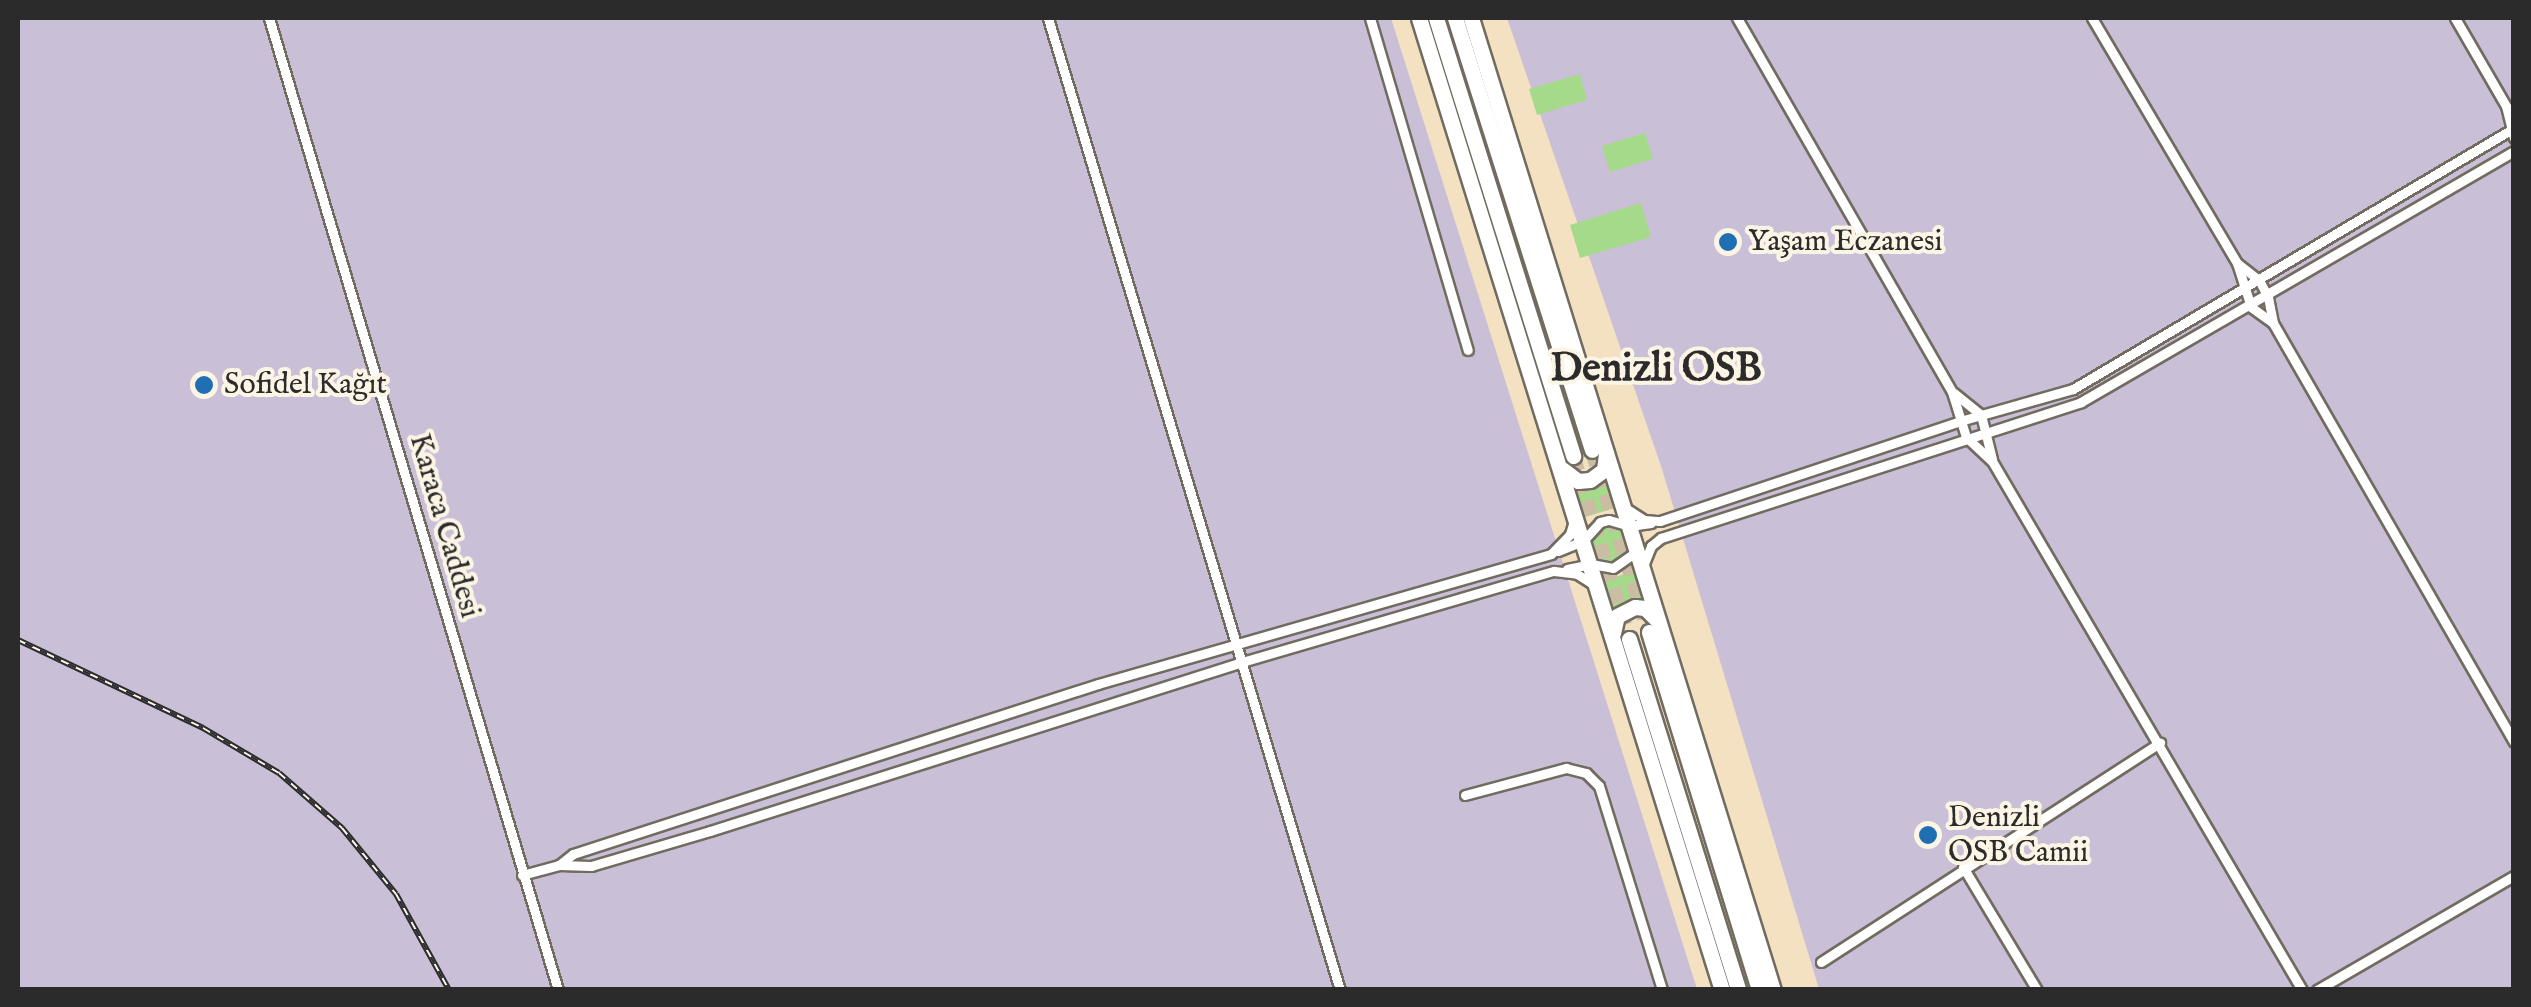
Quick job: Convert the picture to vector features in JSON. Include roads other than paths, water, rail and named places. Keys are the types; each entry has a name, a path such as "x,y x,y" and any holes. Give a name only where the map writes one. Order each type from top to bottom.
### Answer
{"highway":[{"path":"1419,18 1598,590 1621,638 1738,990"},
{"path":"1436,18 1574,456"},
{"path":"1456,18 1599,450 1630,526 1653,626 1759,990"},
{"path":"1471,18 1604,470 1590,480 1568,477 1559,466"},
{"path":"1722,990 1621,638 1616,616 1626,610 1645,608 1653,626 1773,990"}],"street":[{"name":"Karaca Caddesi","path":"269,18 558,990"},
{"path":"1048,18 1340,990"},
{"path":"1370,18 1468,350"},
{"path":"1737,18 1952,392 1966,437 1992,461 2302,990"},
{"path":"2092,18 2237,264 2242,290 2251,307 2273,323"},
{"path":"559,865 573,854 1237,643 1551,554 1582,541 1600,522 1609,520 1630,526 1660,522 1960,421 2073,389 2512,132 2510,109 2454,18"},
{"path":"522,875 559,865 591,866 710,831 1242,662 1554,571 1590,564 1613,568 1662,538 2082,402 2514,151"},
{"path":"2237,264 2259,280 2268,297 2273,323 2514,742"},
{"path":"1952,392 1981,415 1992,461"},
{"path":"1624,507 1644,520 1660,522"},
{"path":"1551,554 1570,534 1575,516"},
{"path":"1642,568 1652,546 1662,538"},
{"path":"1554,571 1578,574 1598,590"},
{"path":"1822,962 1963,867 2160,743"},
{"path":"1465,796 1566,768 1586,774 1599,786 1662,990"},
{"path":"1963,867 2037,990"},
{"path":"2316,990 2514,876"}],"tunnel":[{"path":"1592,450 1649,632"},
{"path":"1573,456 1629,639"}],"railway":[{"path":"18,640 203,728 279,773 342,828 396,894 449,990"}],"place":[{"name":"Yaşam Eczanesi","path":"1728,242"},
{"name":"Sofidel Kağıt","path":"204,385"},
{"name":"Denizli OSB Camii","path":"1928,835"}],"district":[{"name":"Denizli OSB","path":"1656,370"}]}
